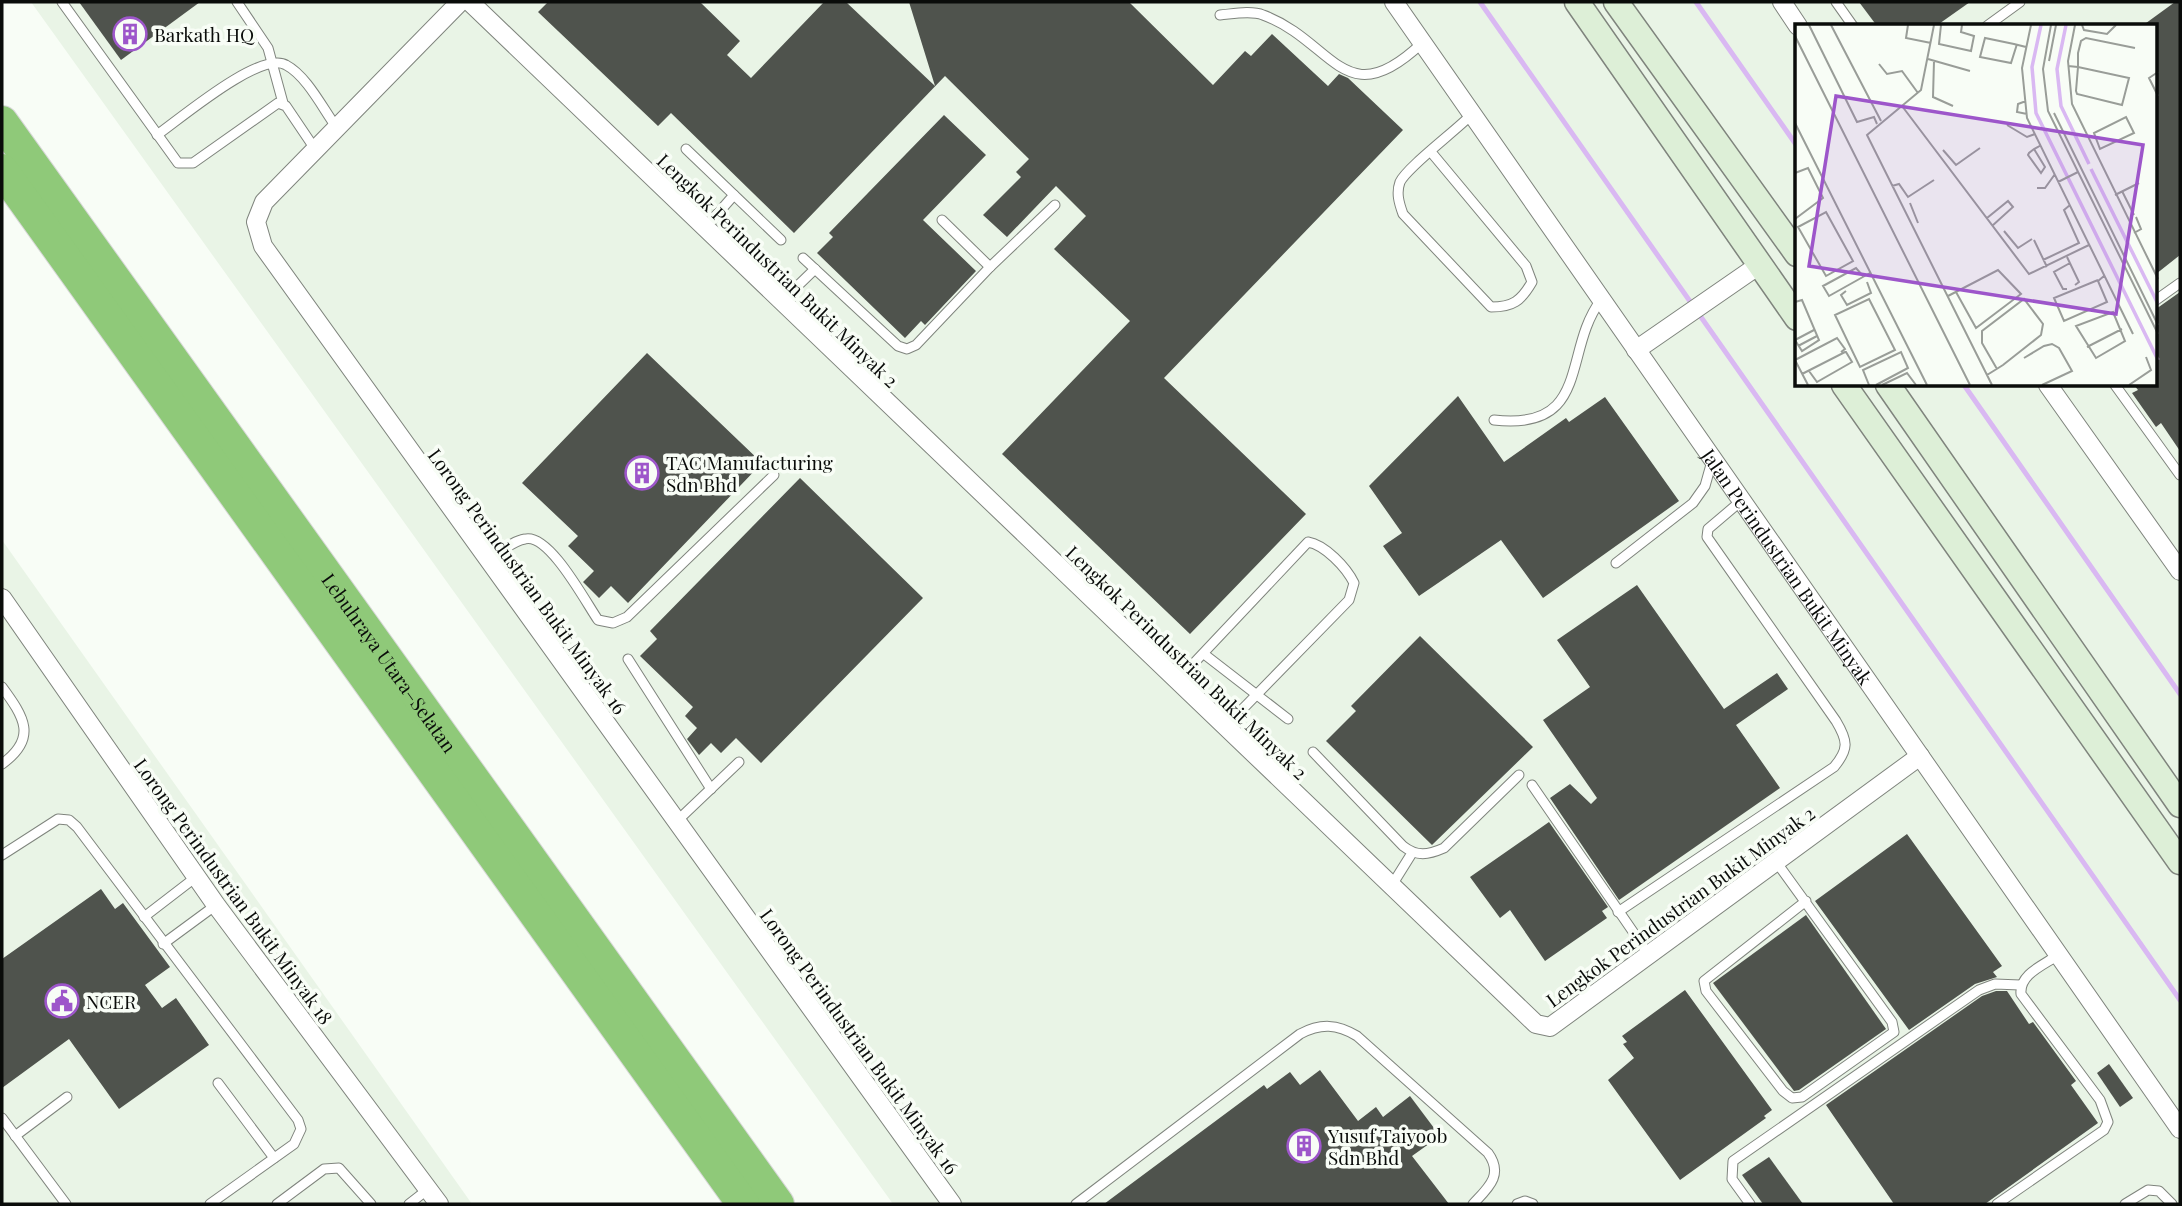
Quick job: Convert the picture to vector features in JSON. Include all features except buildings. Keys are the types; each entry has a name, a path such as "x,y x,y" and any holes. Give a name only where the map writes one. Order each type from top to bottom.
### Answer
{"highway":[{"name":"Lebuhraya Utara–Selatan","path":"2,122 778,1204"},
{"name":"Lebuhraya Utara–Selatan","path":"2,170 743,1204"}],"main road":[{"path":"1577,2 1752,270 1795,316"},
{"path":"1616,2 1795,247"},
{"path":"1845,387 2180,862"},
{"path":"1889,387 2180,805"}],"street":[{"name":"Lorong Perindustrian Bukit Minyak 16","path":"460,2 264,202 256,222 263,246 952,1204"},
{"name":"Lengkok Perindustrian Bukit Minyak 2","path":"470,2 780,303 1536,1024 1550,1027 1650,957 1920,756"},
{"name":"Jalan Perindustrian Bukit Minyak","path":"1394,2 1601,300 1644,345 1741,500 2180,1129"},
{"path":"1782,2 1797,24"},
{"path":"1644,345 1752,270"},
{"path":"2049,387 2180,571"},
{"name":"Lorong Perindustrian Bukit Minyak 18","path":"2,598 216,905 433,1197"}],"lane":[{"path":"62,2 175,160 188,165 273,106 283,103"},
{"path":"237,2 268,48 283,103 314,149"},
{"path":"1836,2 1852,24"},
{"path":"1990,24 2020,2"},
{"path":"1220,15 1260,13 1352,72 1371,77 1403,62 1422,43"},
{"path":"157,135 246,72 272,61 286,64 299,76 337,128"},
{"path":"1431,152 1525,266 1532,282 1522,299 1508,307 1491,307 1403,214 1397,197 1401,180 1431,152 1472,114"},
{"path":"686,149 780,240"},
{"path":"704,229 734,195"},
{"path":"803,258 898,346 907,349 916,345 990,267 1055,205"},
{"path":"942,220 990,267"},
{"path":"780,303 815,269"},
{"path":"2158,299 2180,283"},
{"path":"1494,421 1517,423 1535,419 1553,409 1569,389 1587,321 1601,300"},
{"path":"2116,387 2180,475"},
{"path":"1616,563 1693,503 1705,486 1713,459"},
{"path":"487,560 522,539 534,538 547,546 598,620 613,623 627,617 774,475"},
{"path":"1618,912 1834,767 1846,752 1846,739 1836,721 1707,537 1708,529 1741,500"},
{"path":"1177,681 1308,542 1317,544 1349,573 1354,583 1349,600 1224,728"},
{"path":"1204,654 1289,719"},
{"path":"628,659 710,789"},
{"path":"2,687 22,715 24,724 20,748 2,764"},
{"path":"1313,752 1412,853 1429,855 1444,848 1519,775"},
{"path":"676,822 739,762"},
{"path":"1531,785 1650,957"},
{"path":"2,855 48,822 58,818 69,820 77,827 298,1120 301,1129 299,1138 211,1204"},
{"path":"1392,885 1412,853"},
{"path":"1777,863 1806,901 1894,1028 1894,1032 1802,1097 1792,1098 1783,1091 1706,991 1704,981 1806,901"},
{"path":"144,917 196,877"},
{"path":"163,944 216,905"},
{"path":"2020,985 2025,977 2058,955"},
{"path":"1750,1204 1732,1179 1733,1161 1979,990 1995,984 2020,985"},
{"path":"1997,1204 2104,1130 2108,1122 2100,1100 2027,1003 2020,985"},
{"path":"1076,1204 1300,1034 1314,1027 1329,1025 1357,1035 1488,1153 1496,1169 1495,1178 1473,1204"},
{"path":"218,1083 274,1158"},
{"path":"15,1136 67,1097"},
{"path":"2,1118 66,1204"},
{"path":"277,1204 324,1169 332,1167 340,1168 371,1204"},
{"path":"2125,1204 2148,1190 2159,1191 2172,1204"},
{"path":"409,1204 433,1197"},
{"path":"1517,1204 1525,1201 1533,1204"}],"shaded area":[{"path":"31,2 2180,2 2180,1204 893,1204"},
{"path":"2,540 472,1204 2,1204"}],"waterway":[{"path":"1480,2 2180,1000"},
{"path":"1696,2 1795,143"},
{"path":"1965,387 2180,694"}],"place":[{"name":"Barkath HQ","path":"130,34"},
{"name":"TAC Manufacturing Sdn Bhd","path":"642,473"},
{"name":"NCER","path":"62,1001"},
{"name":"Yusuf Taiyoob Sdn Bhd","path":"1304,1146"}]}
